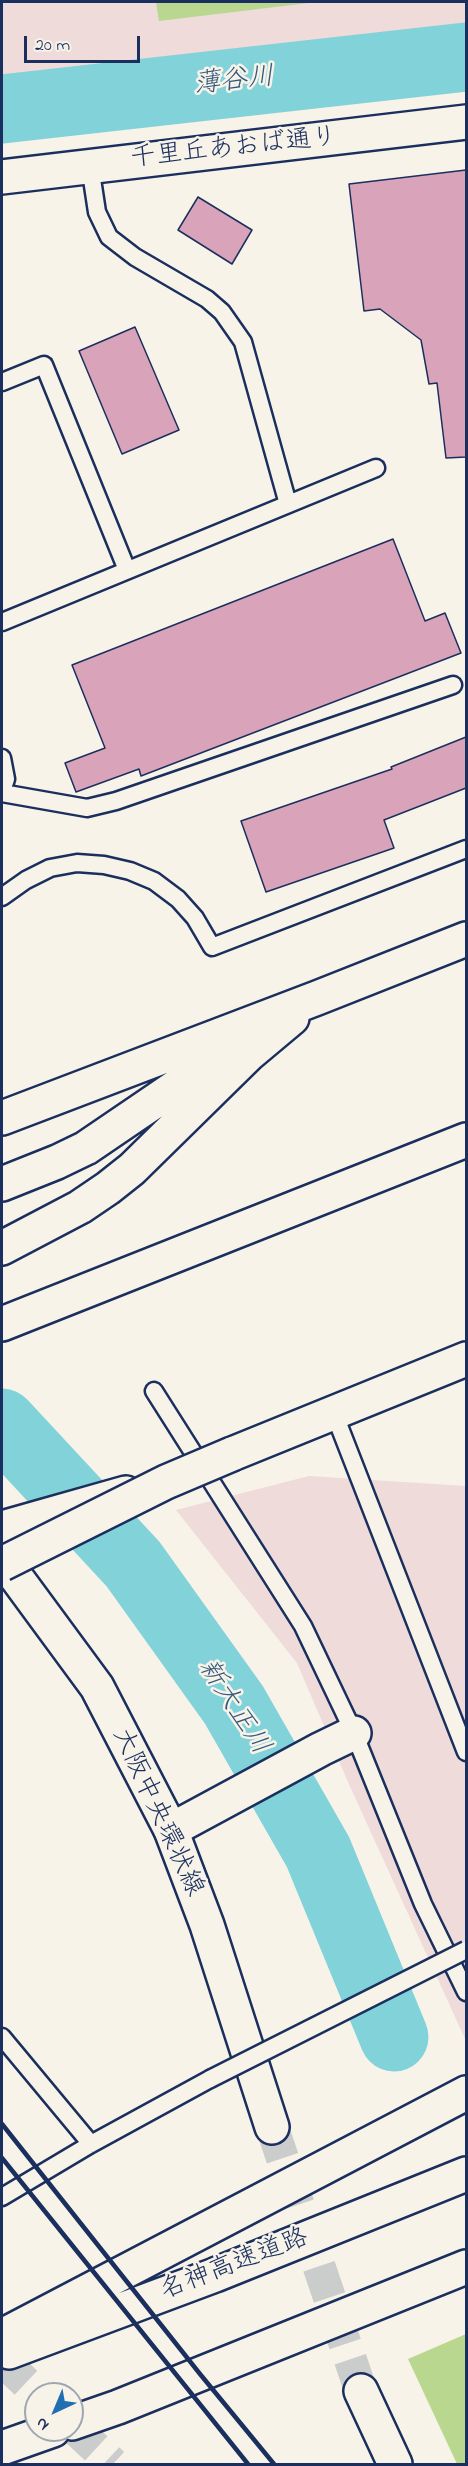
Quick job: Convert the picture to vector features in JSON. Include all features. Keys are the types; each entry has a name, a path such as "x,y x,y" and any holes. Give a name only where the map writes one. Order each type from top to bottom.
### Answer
{"main road":[{"name":"千里丘あおば通り","path":"2,177 466,122"},
{"path":"2,1118 466,939"},
{"path":"2,1184 86,1148 262,1029 317,998"},
{"path":"2,1248 80,1207 132,1169 274,1031 317,998"},
{"path":"2,1324 466,1140"},
{"path":"2,1564 165,1482 466,1359"},
{"path":"2,1528 165,1482"},
{"name":"大阪中央環状線","path":"2,1558 97,1687 171,1830 207,1925 272,2127"},
{"path":"171,1830 354,1733"},
{"path":"2,2336 466,2093"},
{"name":"名神高速道路","path":"2,2355 215,2275 466,2174"},
{"path":"84,2419 466,2267"},
{"path":"361,2391 395,2464"},
{"path":"2,2448 24,2440"}],"lane":[{"path":"90,166 97,212 109,237 135,257 207,299 235,327 243,342 288,504"},
{"path":"2,382 44,365 127,570"},
{"path":"2,622 376,468"},
{"path":"2,758 6,779 2,792 87,808 117,801 453,685"},
{"path":"2,897 26,880 50,868 77,862 121,869 154,881 178,899 195,918 212,947 466,849"},
{"path":"154,1391 303,1626 354,1733 423,1904 466,1992"},
{"path":"334,1413 466,1752"},
{"path":"2,2197 91,2144 210,2079 466,1950"},
{"path":"2,2037 91,2144"}],"shaded area":[{"path":"2,2 466,2 466,38 2,92"},
{"path":"309,1476 466,1486 466,2041 348,1782 297,1663 176,1510"}],"green space":[{"path":"156,2 317,2 159,21"},
{"path":"466,2334 466,2464 457,2464 408,2359"}],"building":[{"path":"466,170 466,457 446,458 437,383 429,384 421,340 380,309 364,311 349,184"},
{"path":"198,197 252,230 232,264 178,230"},
{"path":"135,327 179,430 122,454 79,351"},
{"path":"393,539 425,621 445,613 461,653 141,776 139,769 76,792 65,763 105,748 72,665"},
{"path":"466,737 466,788 384,820 394,848 266,892 241,821 392,769 391,767"}],"waterway":[{"name":"薄谷川","path":"2,109 466,57"},
{"name":"新大正川","path":"2,1423 133,1564 234,1705 318,1852 394,2037"}],"tunnel":[{"path":"272,2127 361,2391"},
{"path":"2,2360 25,2382"},
{"path":"84,2437 113,2464"}],"railway":[{"path":"2,2124 274,2464"},
{"path":"2,2158 248,2464"}]}
